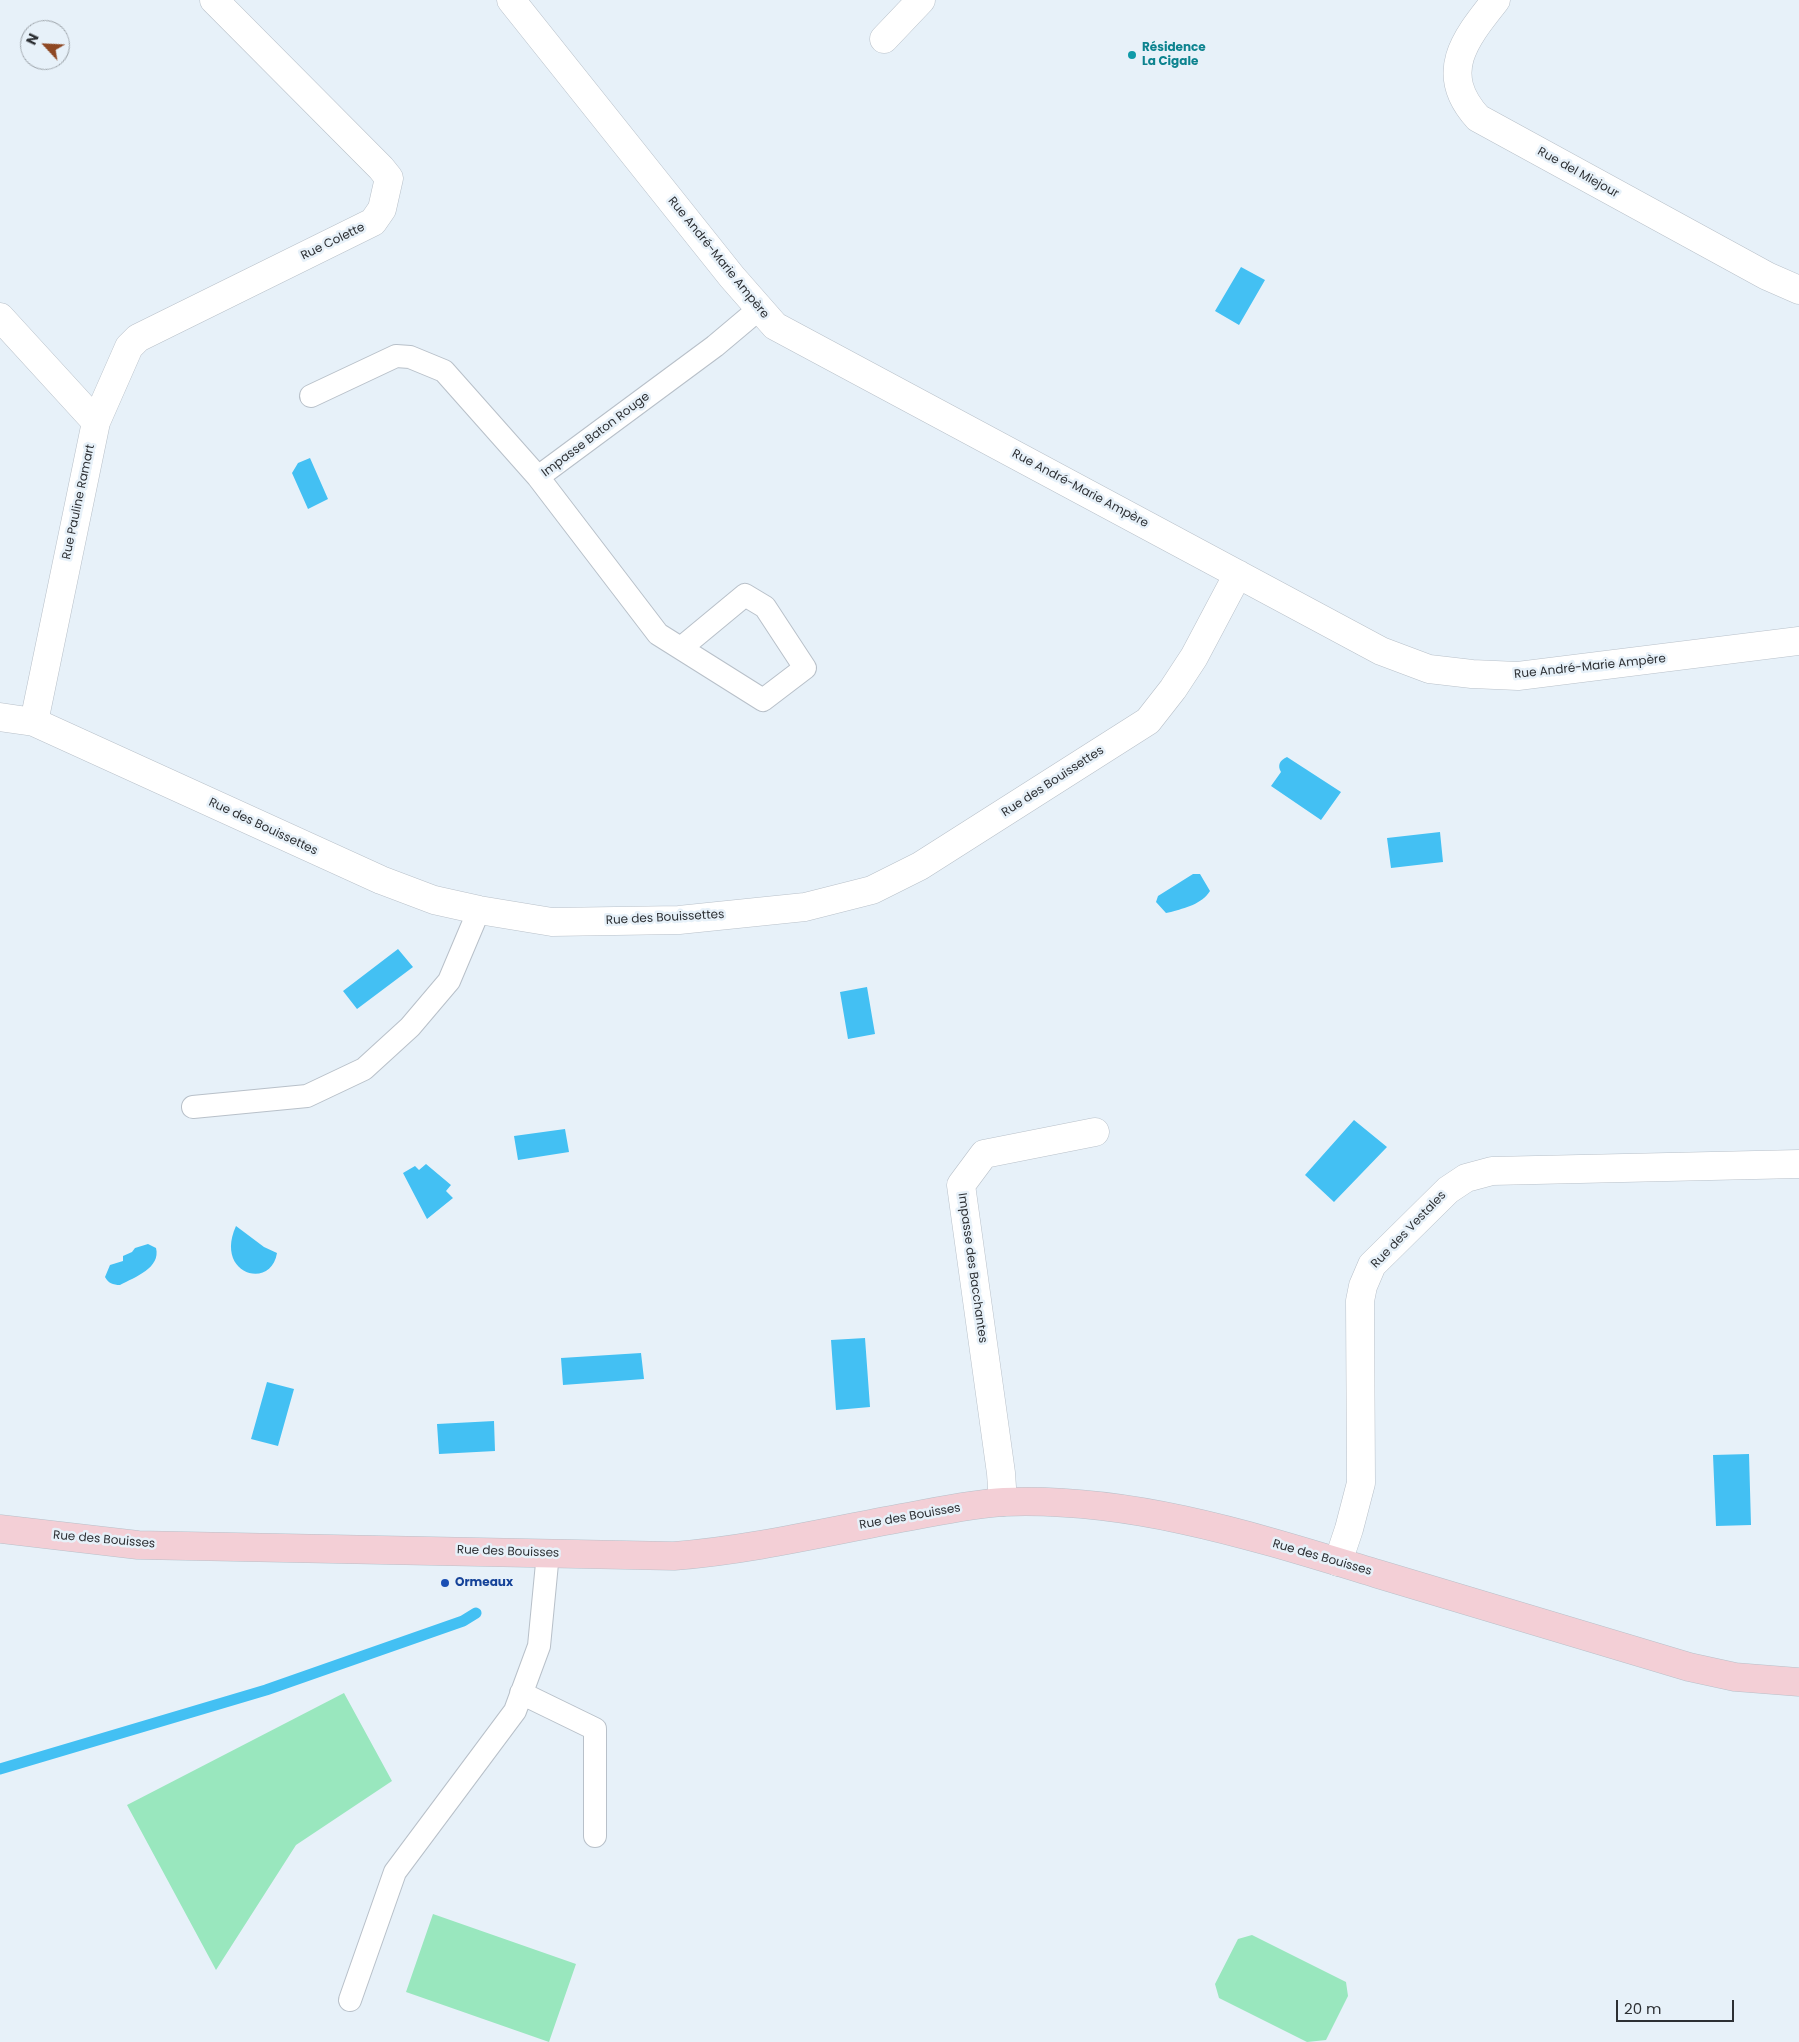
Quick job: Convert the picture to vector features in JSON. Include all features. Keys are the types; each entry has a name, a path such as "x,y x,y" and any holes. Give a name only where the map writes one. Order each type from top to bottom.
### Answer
{"street":[{"name":"Rue Colette","path":"96,422 129,347 138,338 374,222 382,209 388,178 381,168 214,0"},
{"name":"Rue André-Marie Ampère","path":"511,0 759,309 775,326 1381,651 1429,669 1518,676 1799,641"},
{"path":"884,39 921,0"},
{"name":"Rue del Miejour","path":"1496,0 1470,32 1463,47 1457,74 1458,88 1467,106 1478,118 1766,276 1799,290"},
{"path":"0,317 96,422"},
{"name":"Rue Pauline Ramart","path":"34,722 96,422"},
{"name":"Rue des Bouissettes","path":"0,718 34,722 381,880 434,900 479,910 552,922 679,920 805,907 872,890 920,866 953,847 1148,721 1173,689 1194,657 1238,574"},
{"name":"Impasse des Bacchantes","path":"1003,1502 1001,1472 960,1185 984,1154 1095,1132"},
{"name":"Rue des Vestales","path":"1338,1562 1361,1483 1360,1301 1363,1286 1372,1265 1448,1190 1466,1178 1492,1171 1799,1164"},
{"name":"Rue des Bouisses","path":"0,1529 138,1545 674,1556 719,1553 951,1509 1003,1502 1066,1502 1156,1514 1204,1525 1338,1562 1689,1668 1735,1677 1799,1682"}],"lane":[{"name":"Impasse Baton Rouge","path":"681,648 745,595 765,607 805,668 763,700 658,634 538,477 715,346 759,309"},
{"path":"311,396 396,356 410,357 444,370 538,477"},
{"path":"193,1107 307,1096 364,1069 410,1027 449,981 479,910"},
{"path":"350,2000 395,1872 515,1711 539,1646 548,1553"},
{"path":"522,1693 595,1729 595,1836"}],"green space":[{"path":"344,1693 392,1781 296,1845 216,1970 127,1805"},
{"path":"433,1914 576,1964 549,2042 406,1992"},
{"path":"1252,1935 1346,1982 1348,1996 1326,2040 1307,2042 1219,1998 1215,1984 1238,1939"}],"water":[{"path":"1241,267 1265,280 1239,325 1215,311"},
{"path":"310,458 328,499 308,509 292,473 298,463"},
{"path":"1287,757 1341,792 1321,820 1271,786 1281,772 1280,763"},
{"path":"1440,832 1443,862 1391,868 1387,838"},
{"path":"1193,874 1200,874 1210,891 1193,905 1166,913 1156,902 1158,896"},
{"path":"398,949 413,967 357,1009 343,991"},
{"path":"867,987 875,1034 848,1039 840,992"},
{"path":"1354,1120 1387,1147 1334,1202 1305,1175"},
{"path":"565,1129 569,1152 518,1160 514,1136"},
{"path":"426,1164 451,1185 446,1191 453,1198 427,1219 403,1173 415,1166 419,1170"},
{"path":"236,1226 264,1247 277,1253 273,1265 265,1272 256,1274 246,1272 238,1266 232,1256 231,1242"},
{"path":"148,1244 156,1248 157,1255 155,1261 146,1271 120,1285 108,1281 105,1277 110,1265 123,1261 123,1256 132,1252 135,1248"},
{"path":"865,1338 870,1407 836,1410 831,1340"},
{"path":"641,1353 644,1379 563,1385 561,1358"},
{"path":"267,1382 294,1389 278,1446 251,1439"},
{"path":"494,1421 495,1451 439,1454 437,1424"},
{"path":"1749,1454 1751,1525 1716,1526 1713,1455"}],"waterway":[{"path":"0,1769 266,1690 463,1621 476,1613"}],"place":[{"name":"Résidence La Cigale","path":"1132,55"},
{"name":"Ormeaux","path":"445,1583"}]}
